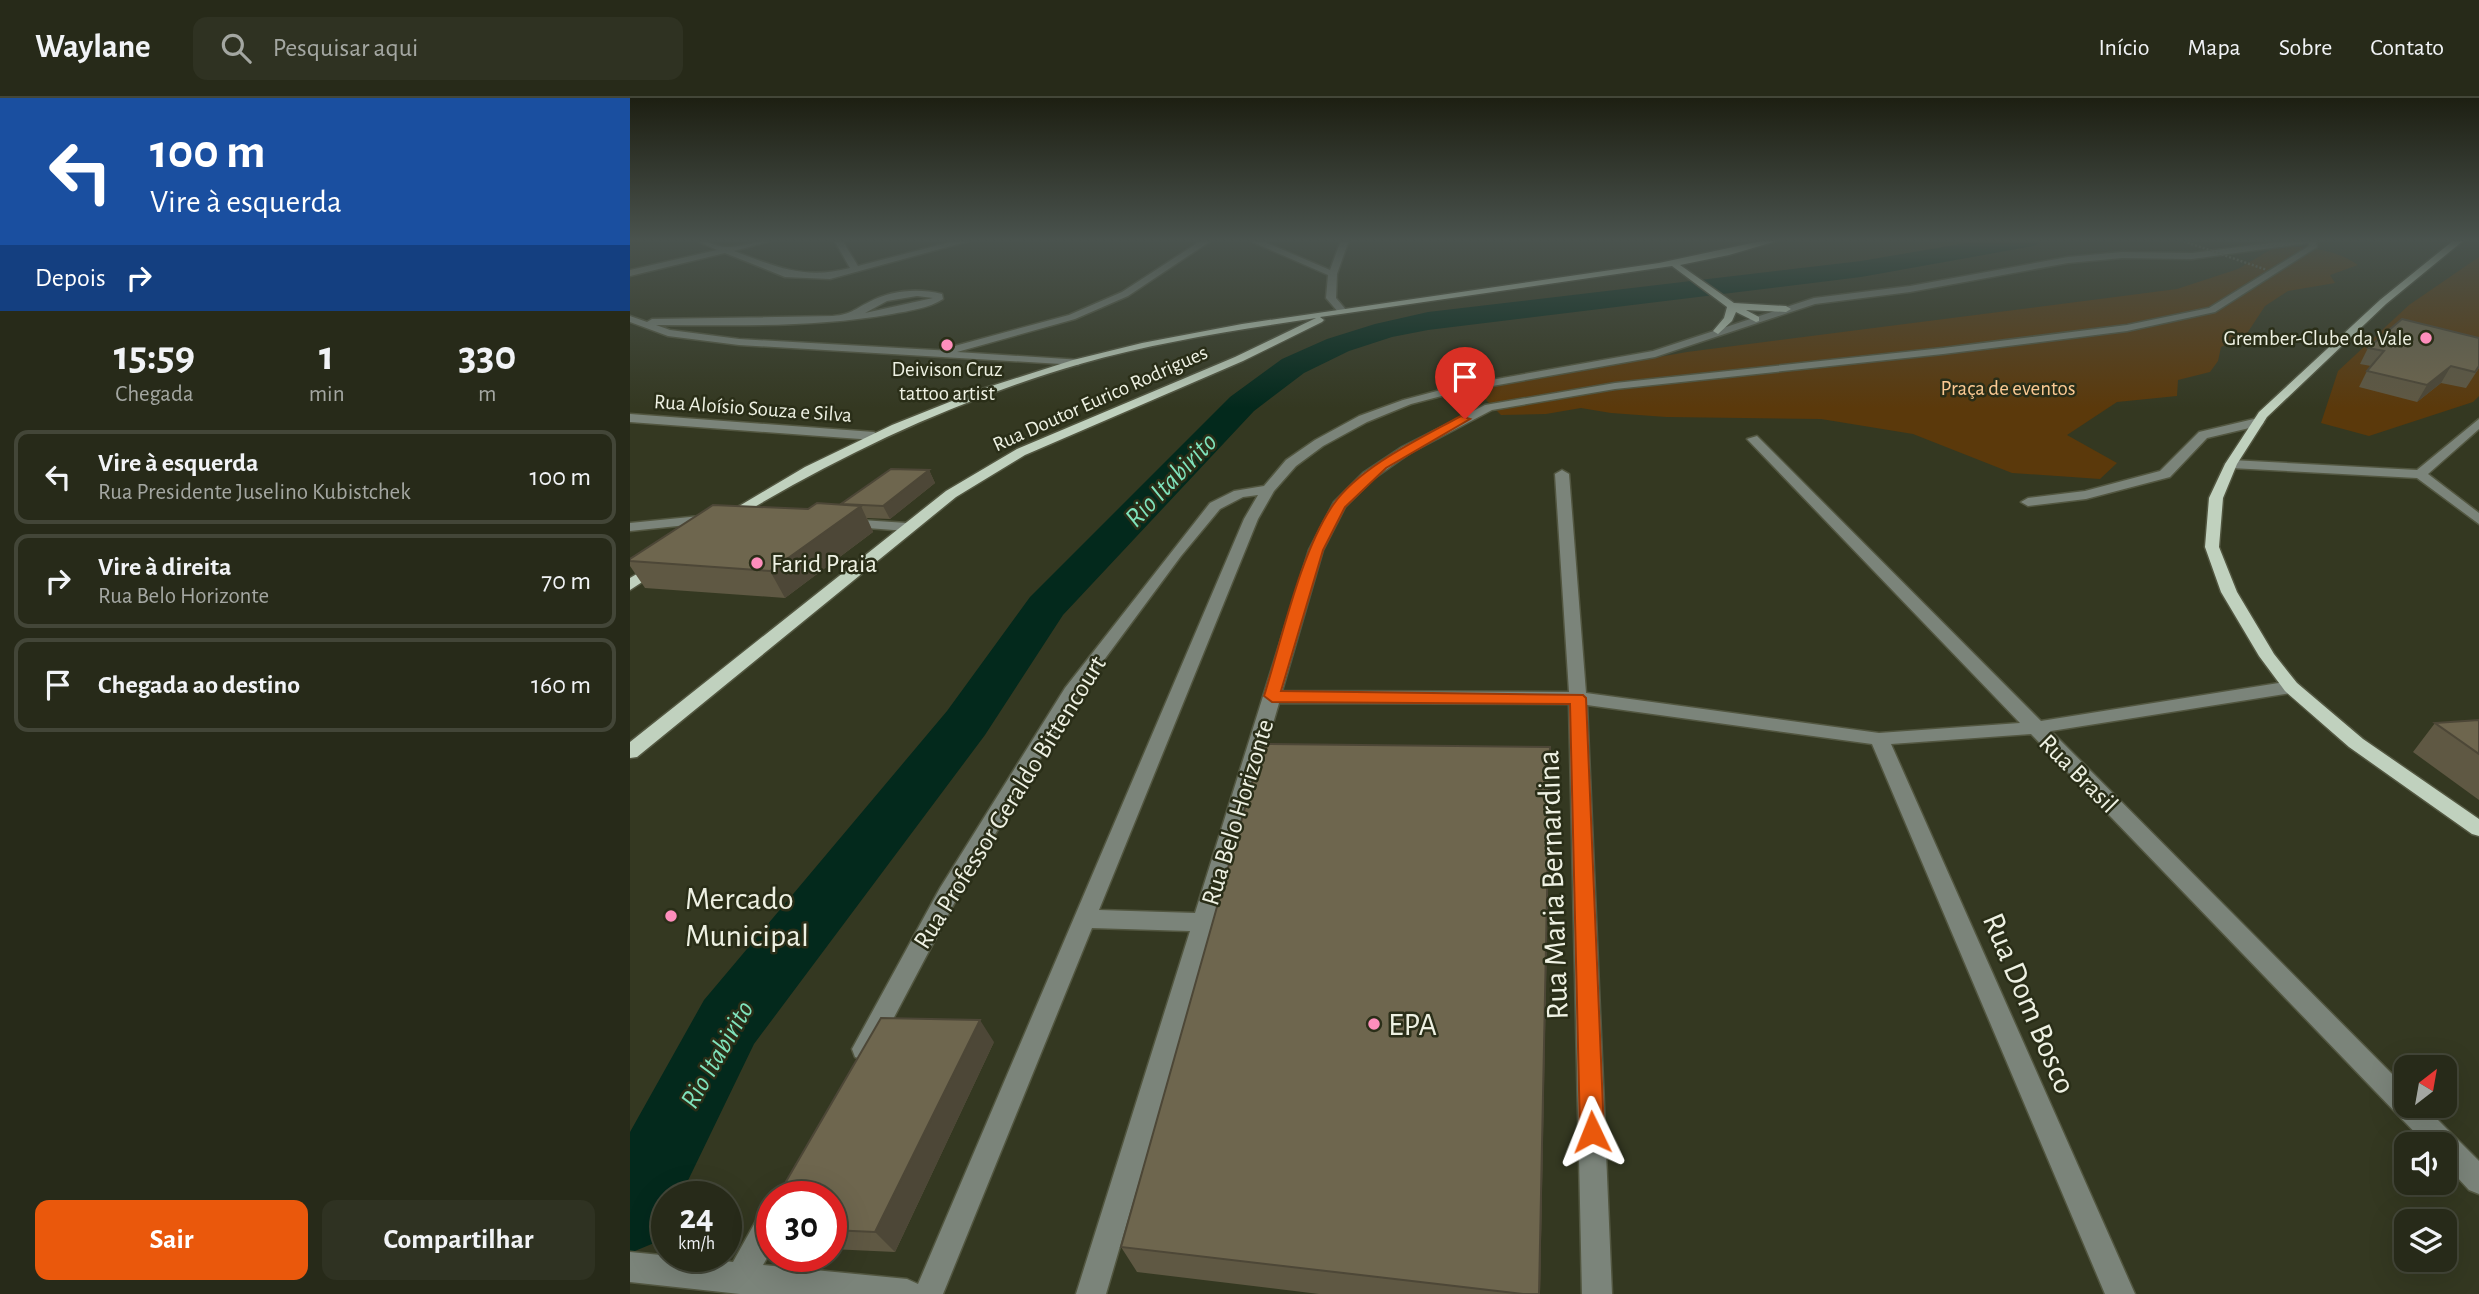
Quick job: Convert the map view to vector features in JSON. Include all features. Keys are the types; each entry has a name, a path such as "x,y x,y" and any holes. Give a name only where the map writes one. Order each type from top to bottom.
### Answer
{"main road":[{"path":"706,532 805,471 874,436 1002,386 1078,362 1199,335 1339,311 1450,296"},
{"path":"1718,296 1756,319"},
{"path":"2391,296 2258,422 2231,464 2216,498 2212,547 2229,592 2267,656 2291,688 2356,743 2479,829"},
{"path":"1729,304 1786,309"},
{"path":"1718,331 1729,319 1729,304"},
{"name":"Rua Doutor Eurico Rodrigues","path":"630,751 951,494 1021,452 1239,359 1339,311"},
{"path":"1199,335 1222,335 1244,340 1248,345 1239,359"},
{"path":"630,585 663,562"}],"street":[{"path":"854,316 865,306 902,296"},
{"path":"634,320 817,320 925,304 938,299 937,296"},
{"path":"942,353 1072,317 1120,296"},
{"path":"1331,296 1339,311"},
{"path":"929,1294 1251,519 1268,489 1291,463 1319,443 1363,419 1407,402 1452,390 1655,354 1690,345 1718,331 1786,309 1814,301 1855,296"},
{"name":"Rua Belo Horizonte","path":"1091,1294 1316,550 1339,505 1382,465 1441,430 1489,407 1615,386 1929,353 2127,328 2212,310 2235,296"},
{"path":"634,320 668,333 739,342 1078,362"},
{"name":"Rua Aloísio Souza e Silva","path":"630,418 874,436"},
{"path":"2028,502 2086,495 2165,474 2203,435 2258,422"},
{"path":"2420,474 2479,423"},
{"name":"Rua Brasil","path":"1753,439 2394,1094"},
{"path":"2231,464 2420,474 2479,520"},
{"name":"Rua Maria Bernardina","path":"1562,474 1578,698 1597,1294"},
{"name":"Rua Professor Geraldo Bittencourt","path":"856,1064 948,894 1071,692 1215,506 1240,494 1268,489"},
{"path":"630,527 727,517 755,518"},
{"path":"824,522 907,527"},
{"path":"1272,696 1578,698 1879,738 2035,728 2291,688"},
{"name":"Rua Dom Bosco","path":"1879,738 2120,1294"},
{"path":"1084,919 1204,922"},
{"name":"Rua Brasil","path":"2418,1118 2431,1132"},
{"name":"Rua Brasil","path":"2457,1158 2479,1180"},
{"path":"740,1279 756,1250"},
{"path":"643,1268 907,1294"}],"green space":[{"name":"Praça de eventos","path":"2124,296 2281,296 2265,306 2246,335 2221,347 2218,361 2210,372 2178,380 2177,396 2117,402 2067,435 2117,463 2100,479 2012,473 1913,434 1821,419 1666,417 1581,408 1546,414 1501,415 1475,389 1687,352"},
{"name":"Grember-Clube da Vale","path":"2422,296 2479,296 2479,396 2473,402 2369,436 2321,423 2338,371"}],"building":[{"path":"2402,319 2479,338 2479,366 2475,372 2451,366 2427,385 2367,371 2384,351 2368,348"},
{"path":"891,469 929,470 883,506 841,504"},
{"path":"817,503 861,506 770,571 630,561 713,505 808,509"},
{"path":"2479,720 2479,754 2435,723"},
{"name":"EPA","path":"1263,744 1550,747 1539,1294 1121,1247"},
{"path":"881,1018 980,1020 875,1232 847,1231 847,1181 786,1181"}],"waterway":[{"name":"Rio Itabirito","path":"630,1212 729,1022 966,723 1046,607 1242,404 1293,366 1338,345 1385,330 1428,321 1638,296"}],"place":[{"name":"Grember-Clube da Vale","path":"2426,338"},
{"name":"Deivison Cruz tattoo artist","path":"947,345"},
{"name":"Farid Praia","path":"757,563"},
{"name":"Mercado Municipal","path":"671,916"},
{"name":"EPA","path":"1374,1024"}],"route":[{"path":"1465,419 1382,465 1339,505 1316,550 1272,696 1578,698 1592,1132"}]}
